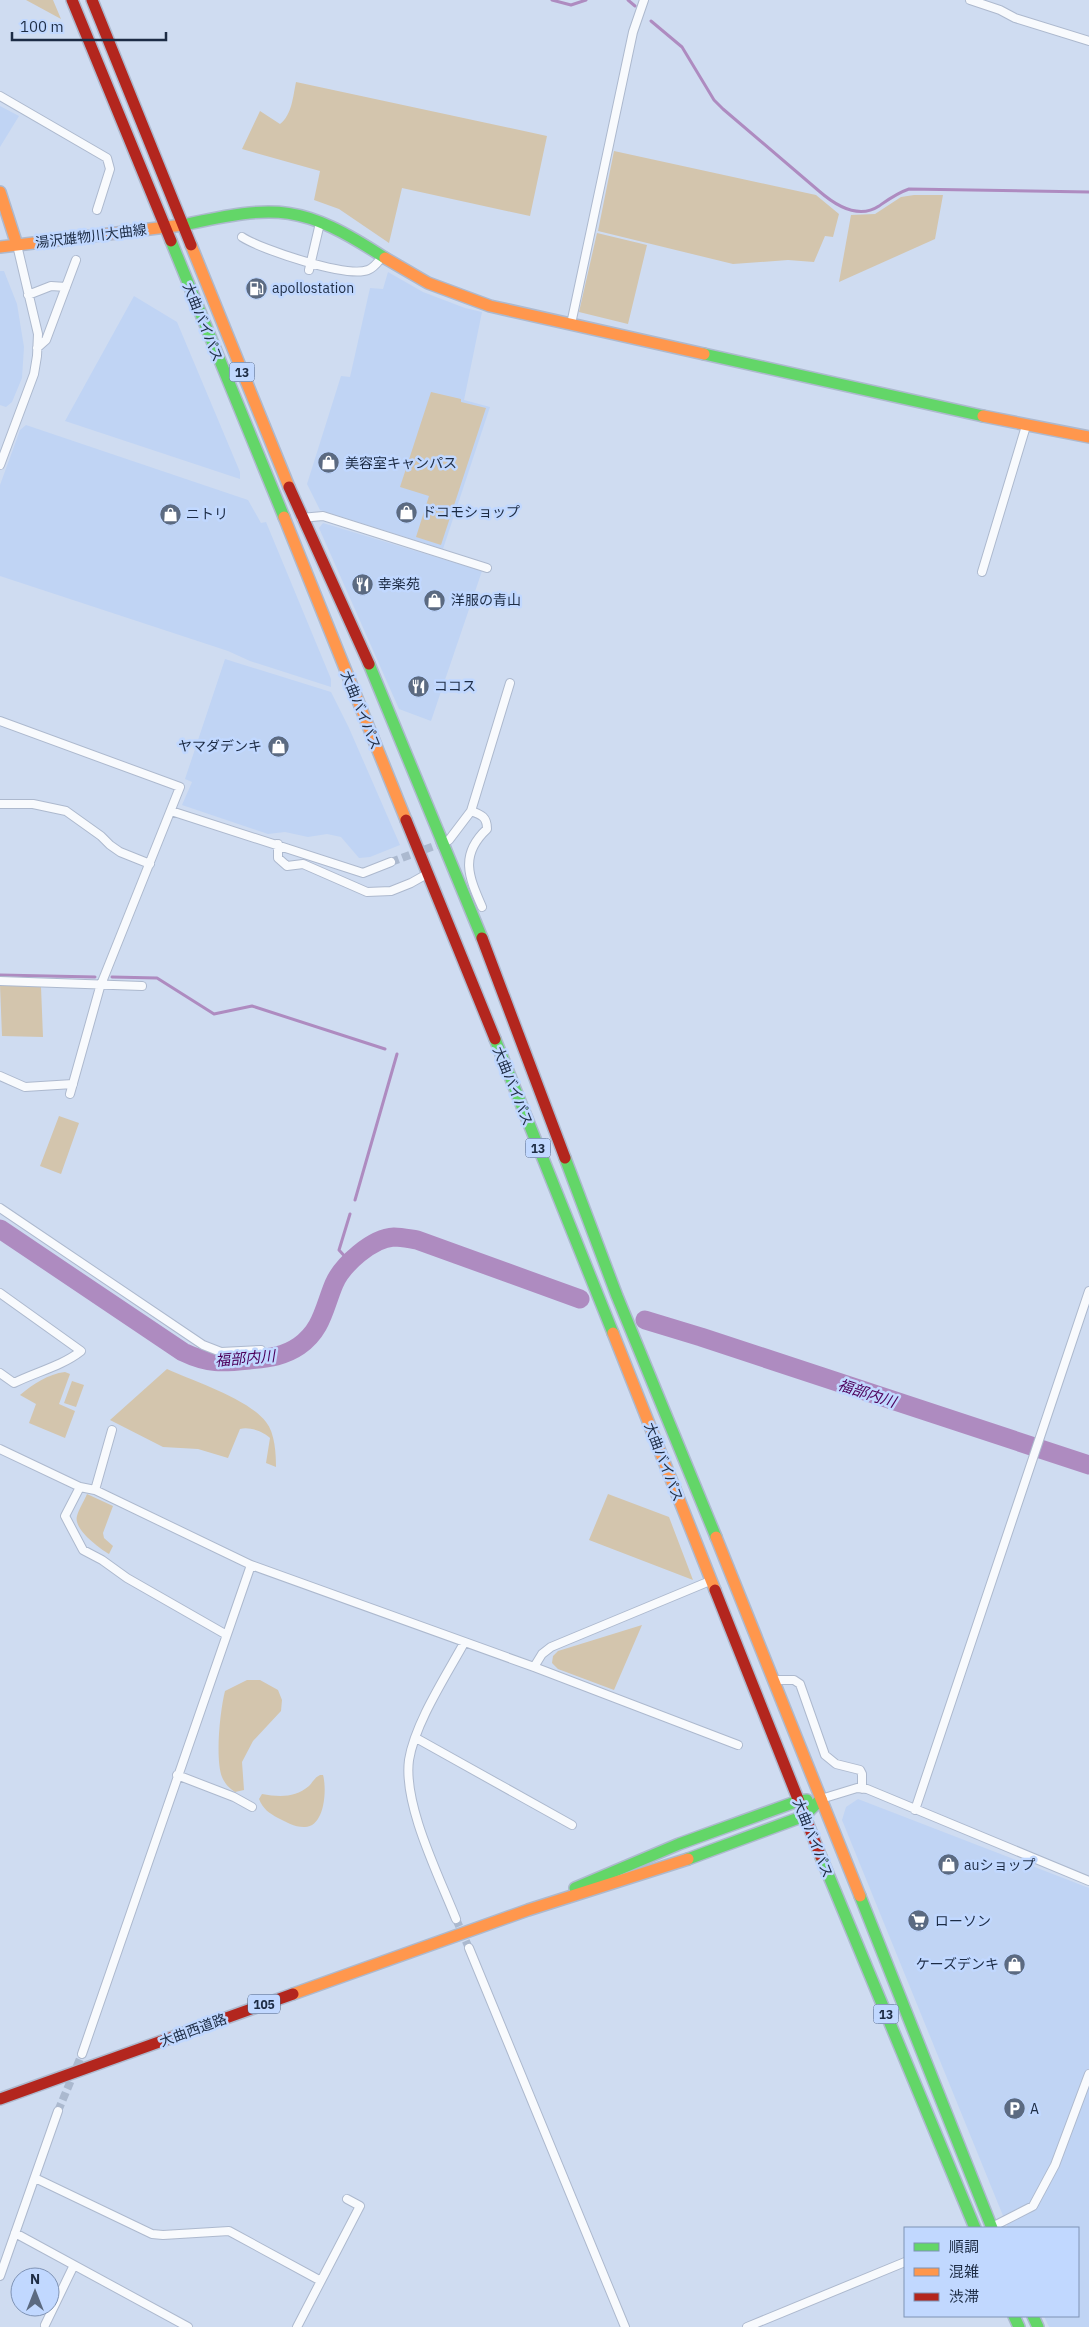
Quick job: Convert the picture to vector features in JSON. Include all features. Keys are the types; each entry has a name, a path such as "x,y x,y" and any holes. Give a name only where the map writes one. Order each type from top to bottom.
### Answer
{"main road":[{"name":"大曲バイパス","path":"72,0 299,554 614,1335 804,1816 975,2227"},
{"name":"大曲バイパス","path":"92,0 301,518 351,621 468,905 617,1296 775,1680 991,2227"},
{"path":"0,192 17,245"},
{"name":"湯沢雄物川大曲線","path":"0,247 183,225 238,213 289,212 320,223 420,279 454,295 490,306 1026,426 1089,437"},
{"path":"528,1910 606,1874 678,1844 798,1801 821,1799"},
{"path":"528,1910 658,1870 804,1816 821,1799"},
{"name":"大曲西道路","path":"0,2099 528,1910"}],"street":[{"path":"571,324 633,32 644,0"},
{"path":"970,0 1000,10 1015,18 1089,41"},
{"path":"0,96 107,158 110,169 97,210"},
{"path":"309,270 320,223"},
{"path":"242,237 274,252 358,272 374,267 382,257"},
{"path":"0,465 34,374 37,348 38,334 17,245"},
{"path":"37,348 46,340 76,260"},
{"path":"28,295 51,286 66,287"},
{"path":"982,572 1026,426"},
{"path":"301,518 323,516 487,568"},
{"path":"449,840 470,811 510,683"},
{"path":"0,721 180,787 102,984 70,1094"},
{"path":"0,804 33,804 66,811 120,852 150,864"},
{"path":"171,811 363,873 390,862"},
{"path":"468,905 482,907 468,867 471,851 479,837 488,829 487,821 482,815 470,811"},
{"path":"278,844 278,858 287,866 303,864 367,892 391,891 427,874"},
{"path":"0,981 142,986"},
{"path":"0,1076 25,1087 73,1084"},
{"path":"0,1208 203,1345 221,1352 261,1350"},
{"path":"915,1810 1089,1291"},
{"path":"0,1293 81,1351 70,1361 14,1383 0,1373"},
{"path":"95,1490 112,1430"},
{"path":"0,1449 80,1487 95,1490 251,1565 534,1667 738,1745"},
{"path":"80,1487 64,1516 83,1550 102,1560 127,1578 225,1634"},
{"path":"82,2054 225,1634 251,1565"},
{"path":"534,1667 542,1654 551,1647 710,1581"},
{"path":"456,1919 413,1810 408,1781 409,1760 416,1738 431,1704 464,1643"},
{"path":"775,1680 794,1680 800,1684 825,1755 836,1764 860,1770 862,1774 862,1789"},
{"path":"416,1738 572,1825"},
{"path":"177,1775 234,1797 252,1807"},
{"path":"821,1799 846,1791 862,1789 882,1794 915,1810 1089,1881"},
{"path":"469,1948 625,2327"},
{"path":"993,2227 1033,2206 1055,2165 1089,2074"},
{"path":"0,2276 58,2111"},
{"path":"34,2178 152,2234 230,2231 321,2281"},
{"path":"297,2327 360,2206 347,2199"},
{"path":"15,2233 188,2327"},
{"path":"748,2327 904,2262"},
{"path":"45,2325 74,2265"}],"shaded area":[{"path":"26,0 53,0 61,19"},
{"path":"296,82 547,136 530,216 402,188 389,243 339,209 314,200 320,171 242,149 260,111 280,124 284,120 291,105"},
{"path":"0,106 19,116 0,147"},
{"path":"614,151 816,195 839,214 833,237 825,236 814,262 788,260 733,264 598,231"},
{"path":"943,195 935,239 839,282 851,215 875,214 901,197"},
{"path":"597,233 647,245 628,324 579,312"},
{"path":"0,271 4,271 17,304 24,347 22,378 12,402 6,407 0,405"},
{"path":"388,272 423,292 465,308 482,312 464,400 490,407 443,549 320,510 307,484 341,376 350,377 370,288 383,289"},
{"path":"134,296 177,322 240,472 240,479 65,421"},
{"path":"431,392 461,399 461,402 486,408 441,545 416,537 429,496 400,487"},
{"path":"26,425 248,500 261,523 266,522 331,679 331,687 0,576 0,485 20,430"},
{"path":"323,523 482,571 431,721 399,709 319,528"},
{"path":"225,659 331,692 349,728 400,845 370,857 359,858 341,837 327,834 308,837 285,832 268,834 182,805 192,782 185,779"},
{"path":"0,985 41,987 43,1037 2,1036"},
{"path":"59,1116 79,1123 61,1174 40,1166"},
{"path":"167,1369 234,1398 258,1414 266,1422 271,1432 276,1467 266,1463 270,1438 256,1430 240,1429 228,1458 198,1449 163,1447 110,1420"},
{"path":"65,1372 70,1374 59,1404 75,1411 65,1438 29,1423 36,1404 20,1395 41,1380"},
{"path":"72,1381 84,1385 76,1407 64,1403"},
{"path":"87,1494 113,1506 103,1533 104,1538 113,1546 109,1554 88,1538 79,1527 77,1516"},
{"path":"608,1494 669,1517 693,1580 589,1540"},
{"path":"642,1625 614,1690 558,1669 552,1663 553,1656 558,1651"},
{"path":"247,1680 260,1680 278,1690 282,1700 281,1711 253,1741 242,1762 244,1790 235,1792 224,1782 220,1769 221,1710 225,1691"},
{"path":"320,1775 323,1775 325,1789 323,1807 320,1815 311,1826 300,1827 284,1821 267,1810 259,1799 262,1794 281,1796 298,1793 309,1786"},
{"path":"858,1799 1089,1888 1089,2327 1049,2327 1044,2317 1079,2317 1079,2227 1008,2227 842,1820 846,1807"}],"waterway":[{"path":"552,0 571,5 586,0"},
{"path":"628,0 635,6"},
{"path":"651,21 682,47 714,100 723,109 839,206 863,212 871,210 909,189 1089,192"},
{"path":"0,975 95,977"},
{"path":"112,977 157,978 214,1014 252,1006 385,1049"},
{"path":"355,1200 397,1054"},
{"path":"349,1261 339,1250 350,1214"},
{"name":"福部内川","path":"0,1229 183,1352 200,1359 215,1362 269,1358 287,1353 299,1346 307,1340 318,1326 334,1284 344,1269 367,1247 376,1242 394,1237 417,1240 580,1299"},
{"name":"福部内川","path":"645,1320 1089,1465"}],"tunnel":[{"path":"391,862 445,842"},
{"path":"456,1919 469,1948"},
{"path":"58,2111 82,2054"}],"traffic: fast":[{"path":"183,225 243,214 288,213 310,218 332,227 385,258"},
{"path":"171,241 284,517"},
{"path":"704,354 983,416"},
{"path":"369,664 482,938"},
{"path":"495,1039 613,1333"},
{"path":"565,1158 617,1296 716,1537"},
{"path":"688,1859 804,1816 821,1799"},
{"path":"575,1888 679,1844 798,1801 807,1800"},
{"path":"821,1857 975,2227"},
{"path":"860,1896 992,2227"},
{"path":"1014,2317 1019,2327"},
{"path":"1033,2317 1038,2327"}],"traffic: slow":[{"path":"0,192 17,245"},
{"path":"0,247 183,225"},
{"path":"191,245 289,487"},
{"path":"385,258 428,283 490,306 704,354"},
{"path":"983,416 1089,437"},
{"path":"284,517 406,820"},
{"path":"613,1333 715,1590"},
{"path":"716,1537 860,1896"},
{"path":"293,1994 528,1910 688,1859"}],"traffic: jam":[{"path":"72,0 171,241"},
{"path":"92,0 191,245"},
{"path":"289,487 369,664"},
{"path":"406,820 495,1039"},
{"path":"482,938 565,1158"},
{"path":"715,1590 821,1857"},
{"path":"0,2099 293,1994"}],"place":[{"name":"apollostation","path":"256,288"},
{"name":"美容室キャンパス","path":"329,463"},
{"name":"ドコモショップ","path":"406,512"},
{"name":"ニトリ","path":"170,514"},
{"name":"幸楽苑","path":"362,584"},
{"name":"洋服の青山","path":"435,600"},
{"name":"ココス","path":"418,686"},
{"name":"ヤマダデンキ","path":"278,746"},
{"name":"auショップ","path":"948,1865"},
{"name":"ローソン","path":"919,1921"},
{"name":"ケーズデンキ","path":"1015,1964"},
{"name":"A","path":"1014,2109"}]}
